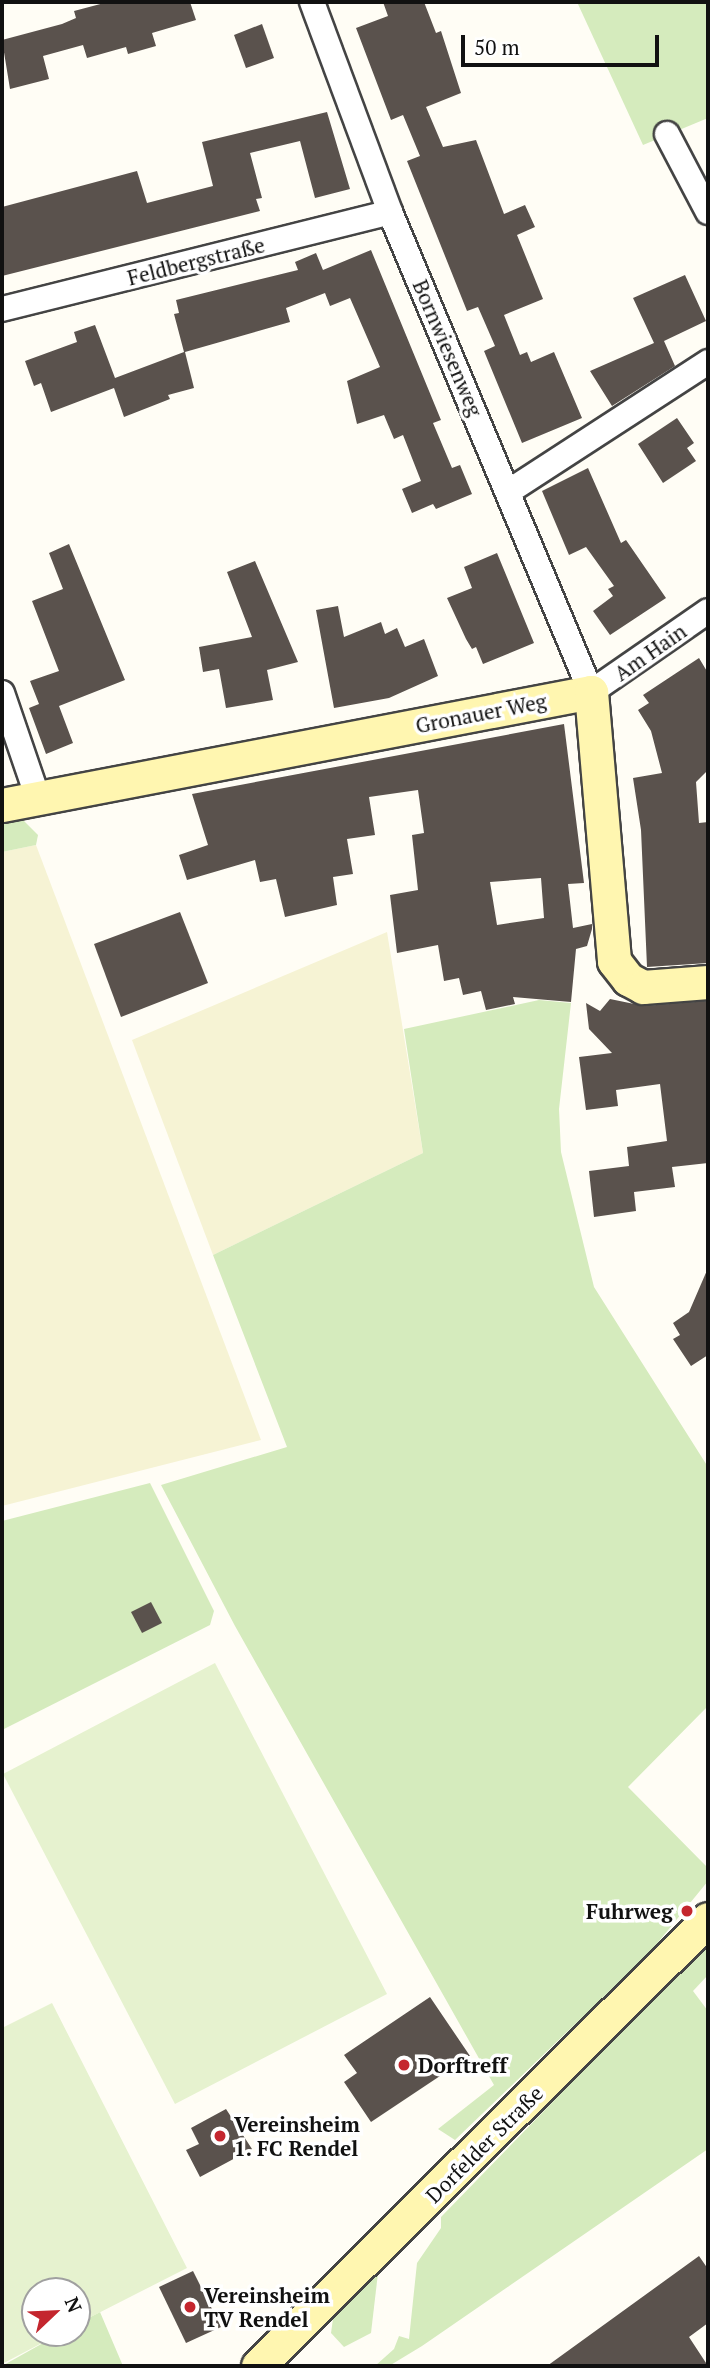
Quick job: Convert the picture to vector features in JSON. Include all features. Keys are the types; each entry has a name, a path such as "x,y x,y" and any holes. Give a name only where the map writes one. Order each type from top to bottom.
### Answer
{"street":[{"name":"Bornwiesenweg","path":"312,2 390,212 591,692"},
{"path":"667,134 708,212"},
{"name":"Feldbergstraße","path":"2,309 390,212"},
{"path":"509,492 708,362"},
{"name":"Am Hain","path":"591,692 708,611"},
{"path":"591,692 614,961 619,971 643,987 708,982"},
{"name":"Gronauer Weg","path":"2,804 591,692"},
{"path":"2,693 38,798"},
{"name":"Dorfelder Straße","path":"258,2366 708,1919"}],"shaded area":[{"path":"36,845 261,1440 2,1506 2,852"},
{"path":"387,932 423,1153 213,1255 132,1040"}],"green space":[{"path":"577,2 708,2 708,118 643,145"},
{"path":"18,815 38,835 36,845 2,852 2,818"},
{"path":"539,1000 571,1003 559,1109 561,1152 594,1287 708,1467 708,1706 628,1787 708,1868 708,1881 651,1951 455,2140 438,2129 494,2085 235,1626 161,1485 287,1447 213,1255 423,1153 404,1029"},
{"path":"150,1483 214,1611 210,1625 2,1730 2,1521"},
{"path":"215,1663 387,1994 175,2104 3,1774"},
{"path":"708,1942 708,1975 693,1991 708,2011 708,2149 422,2346 389,2366 375,2366 394,2349 399,2336 409,2339 417,2263 441,2228 441,2217"},
{"path":"52,2003 187,2268 91,2317 91,2277 21,2277 21,2347 34,2347 2,2364 2,2028"},
{"path":"374,2272 378,2273 371,2333 344,2347 331,2333 333,2319 340,2304"},
{"path":"100,2312 123,2366 2,2366 36,2347 91,2347 91,2317"}],"building":[{"path":"108,2 190,2 196,20 152,33 156,46 128,54 126,47 87,58 83,45 43,56 49,79 10,89 2,40 62,24 76,18 74,11"},
{"path":"383,2 424,2 436,33 441,31 461,93 426,107 443,147 476,140 504,214 525,205 535,227 517,235 543,299 504,315 520,355 527,352 531,362 554,352 582,418 522,443 484,351 495,346 478,307 467,311 407,161 420,156 403,115 391,120 356,28 388,16"},
{"path":"262,24 274,58 246,68 234,35"},
{"path":"327,112 350,189 315,198 300,141 250,153 262,198 256,199 260,211 2,276 2,207 137,171 147,203 213,186 202,142"},
{"path":"371,250 441,420 433,423 452,468 460,465 472,494 436,509 433,504 412,513 402,489 421,481 403,435 394,439 384,415 357,424 347,381 380,367 350,298 330,306 325,293 286,308 290,322 185,352 194,388 168,395 170,399 124,417 114,388 51,412 41,383 34,386 25,361 77,342 74,332 95,325 115,378 184,352 174,314 179,313 176,300 298,270 295,262 316,253 323,270"},
{"path":"685,275 706,321 664,341 675,366 612,406 590,371 654,343 633,298"},
{"path":"677,418 694,443 687,448 696,461 663,483 638,444"},
{"path":"588,468 621,543 626,540 666,598 610,635 593,611 613,596 608,589 614,586 586,547 569,555 542,491"},
{"path":"69,544 125,680 59,706 73,743 46,754 29,708 39,704 30,681 59,671 32,601 63,589 49,553"},
{"path":"497,553 534,643 483,664 476,647 472,649 466,639 447,598 472,588 464,567"},
{"path":"255,561 298,662 267,670 273,700 226,708 219,669 203,672 199,647 252,637 227,572"},
{"path":"338,606 344,637 381,622 385,634 397,628 405,647 424,639 438,676 389,698 334,708 316,610"},
{"path":"699,658 708,673 708,770 696,782 699,823 708,822 708,963 647,967 641,830 633,778 662,773 651,731 638,710 649,703 643,695"},
{"path":"564,724 584,883 568,884 573,928 592,924 587,946 576,949 571,1002 513,997 515,1004 486,1010 481,991 463,995 459,978 444,981 438,945 397,953 390,895 418,890 412,835 424,833 418,790 369,797 375,835 347,839 353,874 333,877 337,905 285,917 276,879 260,882 255,860 187,880 179,855 208,845 192,794","holes":["541,878 544,918 497,925 490,882"]},
{"path":"180,912 208,983 121,1017 94,944"},
{"path":"610,999 644,1006 708,1001 708,1163 672,1167 675,1187 634,1192 636,1211 594,1217 589,1171 629,1166 627,1147 667,1141 660,1084 616,1090 618,1106 586,1110 579,1057 612,1053 589,1029 586,1003 600,1011"},
{"path":"708,1268 708,1355 691,1366 673,1339 680,1335 673,1323 689,1312"},
{"path":"151,1602 162,1623 142,1633 131,1612"},
{"name":"Dorftreff","path":"430,1997 470,2056 371,2122 344,2082 357,2073 344,2055"},
{"name":"Vereinsheim 1. FC Rendel","path":"226,2109 252,2149 200,2177 186,2150 199,2144 191,2128"},
{"path":"699,2256 708,2269 708,2323 689,2337 708,2366 547,2366"},
{"name":"Vereinsheim TV Rendel","path":"193,2271 221,2327 186,2343 159,2287"}],"place":[{"name":"Fuhrweg","path":"687,1911"},
{"name":"Dorftreff","path":"404,2065"},
{"name":"Vereinsheim 1. FC Rendel","path":"220,2136"},
{"name":"Vereinsheim TV Rendel","path":"190,2307"}]}
